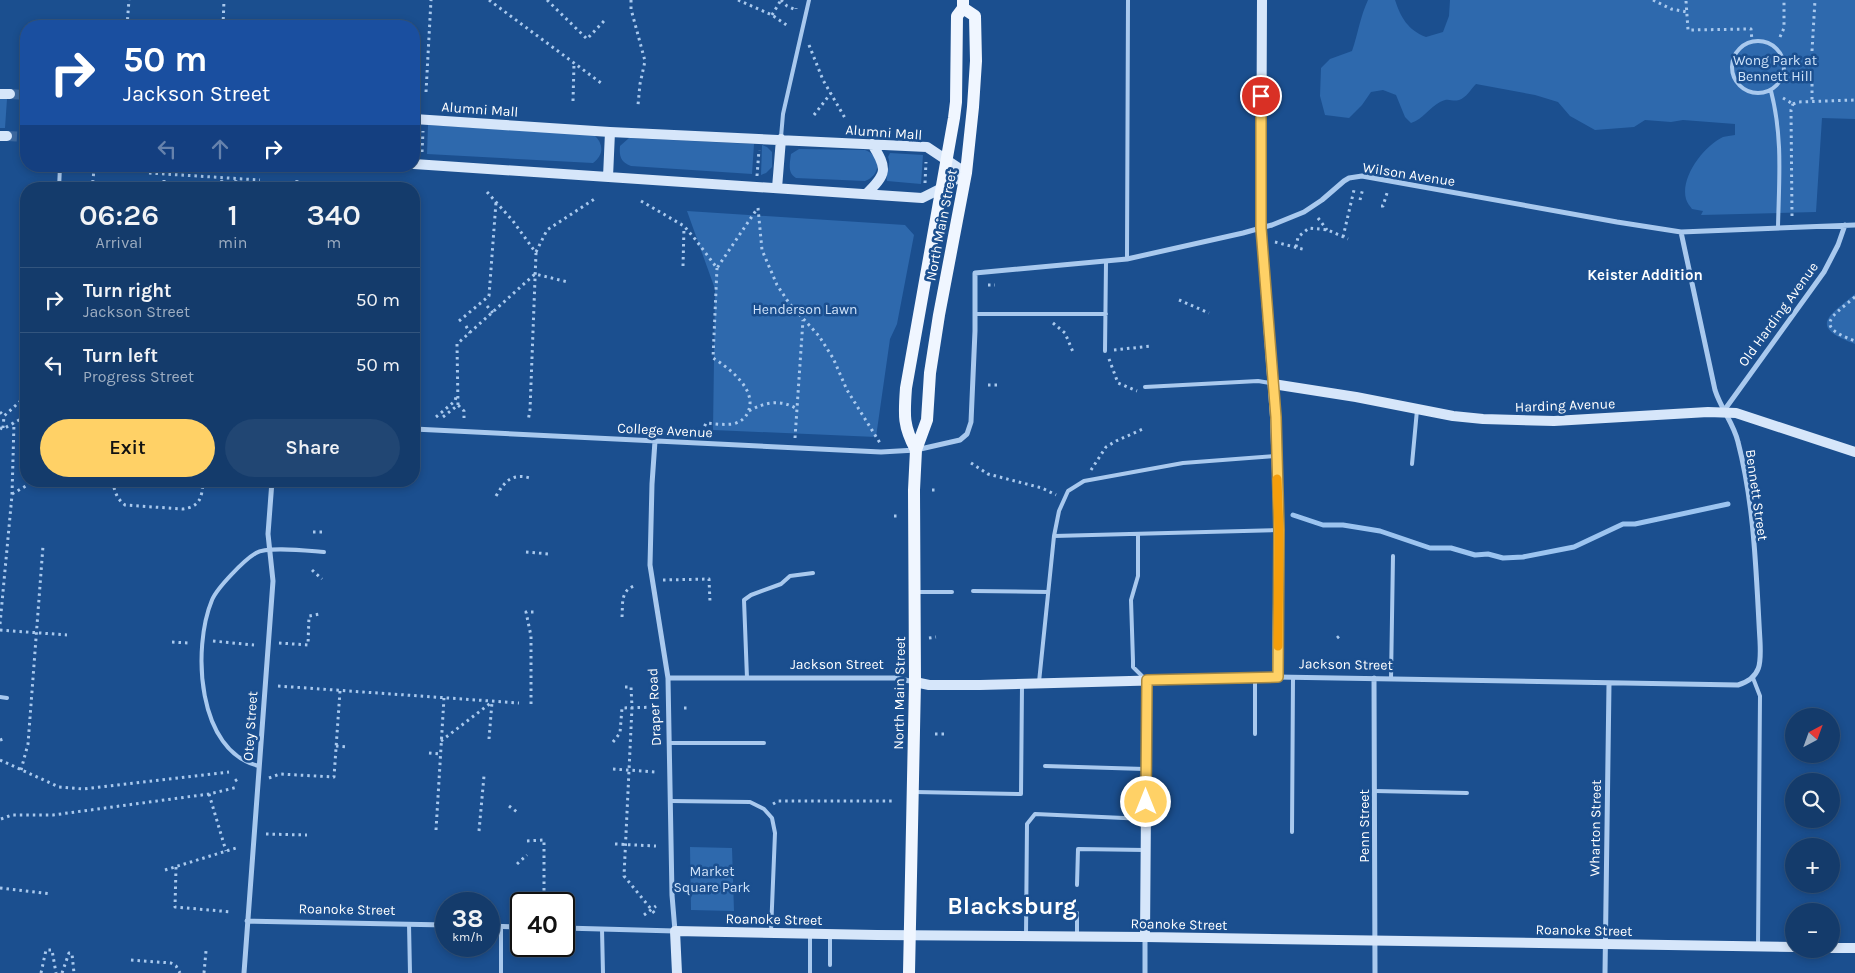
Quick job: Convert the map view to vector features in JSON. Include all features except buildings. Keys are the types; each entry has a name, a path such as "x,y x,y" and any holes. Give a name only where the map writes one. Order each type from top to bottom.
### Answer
{"main road":[{"name":"North Main Street","path":"909,973 915,682 914,490 916,450 927,420 930,373 966,173 973,107 975,16 963,4 957,16 956,102 906,388 904,412 907,434 916,450"}],"street":[{"path":"1262,0 1261,228 1277,456 1279,530 1278,677"},
{"name":"Alumni Mall","path":"420,119 610,132 927,148 947,159 966,173"},
{"path":"608,177 610,132"},
{"path":"777,188 781,140"},
{"path":"866,194 883,174 884,165 872,144"},
{"path":"420,164 922,198 966,173"},
{"name":"Wilson Avenue","path":"974,273 1127,259 1261,228 1304,212 1322,200 1344,181 1362,176 1681,232 1855,225"},
{"name":"Old Harding Avenue","path":"1723,412 1824,272 1838,245 1845,225"},
{"name":"Bennett Street","path":"1681,232 1715,390 1723,412 1738,440 1752,519 1760,641 1760,660 1758,670 1753,678"},
{"name":"College Avenue","path":"420,429 874,452 916,450 960,440 966,434 971,422 972,411 974,273"},
{"name":"Harding Avenue","path":"1273,384 1356,396 1417,410 1483,419 1554,421 1723,412 1753,418 1855,452"},
{"name":"Draper Road","path":"654,441 650,566 668,678 672,895 677,973"},
{"name":"Otey Street","path":"244,973 273,581 268,534 272,487"},
{"name":"Jackson Street","path":"668,678 895,678 929,685 1293,677 1738,685 1746,683 1753,678"},
{"name":"Penn Street","path":"1374,678 1375,973"},
{"path":"1145,973 1147,680"},
{"name":"Wharton Street","path":"1605,973 1609,684"},
{"name":"Roanoke Street","path":"248,920 435,925"},
{"path":"501,926 510,926"},
{"name":"Roanoke Street","path":"575,928 810,934 1375,940 1785,947"},
{"path":"1840,948 1855,948"}],"lane":[{"path":"781,140 783,114 808,0"},
{"path":"1127,259 1128,0"},
{"path":"1761,40 1769,43 1777,48 1782,55 1785,64 1784,73 1780,83 1771,91 1753,93 1745,90 1733,76 1733,59 1737,51 1752,41 1761,40"},
{"path":"1771,91 1777,116 1780,142 1778,227"},
{"path":"1105,351 1106,262"},
{"path":"974,314 1106,314"},
{"path":"1146,386 1258,381 1273,384"},
{"path":"1412,464 1417,410"},
{"path":"1039,684 1054,536 1058,511 1068,491 1084,482 1183,463 1277,456"},
{"path":"1054,536 1279,530"},
{"path":"1138,534 1138,576 1130,600 1134,667 1147,680"},
{"path":"259,766 241,760 234,753 218,732 206,704 202,688 201,661 206,621 212,599 229,577 257,552 270,550 324,552"},
{"path":"1391,679 1393,556"},
{"path":"747,678 744,600 751,595 780,584 790,576 813,573"},
{"path":"915,592 952,592"},
{"path":"972,592 1048,592"},
{"path":"1292,832 1293,677"},
{"path":"1255,734 1256,678"},
{"path":"1753,678 1760,696 1758,947"},
{"path":"912,792 1021,794 1022,684"},
{"path":"0,697 7,698"},
{"path":"670,743 764,743"},
{"path":"1045,766 1146,769"},
{"path":"1375,791 1467,793"},
{"path":"671,801 750,802 764,809 772,818 775,833 771,933"},
{"path":"1026,936 1027,824 1035,814 1146,819"},
{"path":"1078,884 1078,849 1146,850"},
{"path":"1077,913 1077,937"},
{"path":"409,924 410,973"},
{"path":"501,926 502,973"},
{"path":"602,929 603,973"},
{"path":"810,934 810,973"},
{"path":"830,934 830,964"}],"path":[{"path":"127,20 129,0"},
{"path":"223,20 224,0"},
{"path":"426,92 431,0"},
{"path":"489,0 602,83"},
{"path":"547,0 587,39 604,21"},
{"path":"631,0 631,10 645,60 638,105"},
{"path":"738,0 772,15 788,26"},
{"path":"772,15 781,0 787,6 796,10"},
{"path":"1653,0 1671,9 1687,12"},
{"path":"1780,37 1784,28 1784,0"},
{"path":"1812,51 1815,0"},
{"path":"1686,1 1688,30 1752,29 1752,41"},
{"path":"808,43 823,80 845,118"},
{"path":"573,101 574,63"},
{"path":"1812,84 1812,102"},
{"path":"814,115 831,93"},
{"path":"1792,216 1791,110 1793,104 1798,102 1855,100"},
{"path":"422,154 424,125"},
{"path":"757,176 759,147"},
{"path":"924,186 926,160"},
{"path":"149,173 260,180"},
{"path":"222,178 222,182"},
{"path":"1360,200 1363,188"},
{"path":"1343,237 1354,190"},
{"path":"487,192 513,221 536,253"},
{"path":"1381,206 1383,206 1387,193"},
{"path":"528,421 536,253 547,230 596,198"},
{"path":"641,201 684,226 717,268"},
{"path":"459,322 490,296 496,202"},
{"path":"702,432 706,423 734,424 743,420 750,404 748,394 738,378 713,358 717,268 758,208 762,250 777,285 824,343 847,390 880,443"},
{"path":"1318,218 1328,230"},
{"path":"683,266 684,226"},
{"path":"1296,247 1298,237 1303,232 1314,228 1328,230 1348,238"},
{"path":"1275,242 1306,250"},
{"path":"535,274 568,282"},
{"path":"464,418 464,411 458,405 455,362 457,344 535,274"},
{"path":"988,285 995,285"},
{"path":"1855,297 1831,317 1829,323 1831,330 1855,341"},
{"path":"1179,300 1209,313"},
{"path":"487,306 493,312"},
{"path":"795,438 803,319"},
{"path":"1050,320 1065,333 1073,352"},
{"path":"466,326 470,332"},
{"path":"1140,392 1118,383 1105,351 1151,346"},
{"path":"988,385 998,385"},
{"path":"436,417 455,401 457,392"},
{"path":"1,429 4,416 20,401"},
{"path":"748,411 763,404 772,403 783,403 797,409"},
{"path":"443,417 458,405"},
{"path":"0,412 4,416"},
{"path":"1,429 20,420"},
{"path":"0,624 12,495 14,423"},
{"path":"1084,482 1106,447 1143,429"},
{"path":"971,463 988,474 1042,488 1056,494"},
{"path":"496,496 502,485 515,476 530,478"},
{"path":"12,495 24,487"},
{"path":"114,487 120,502 125,505 182,510 198,503 203,487"},
{"path":"313,532 325,532"},
{"path":"21,770 28,744 43,546"},
{"path":"526,552 549,554"},
{"path":"312,570 322,579"},
{"path":"663,580 709,578 710,602"},
{"path":"622,617 624,593 628,588 634,586"},
{"path":"531,704 531,636 526,612 534,612"},
{"path":"279,643 308,645 309,616 320,614"},
{"path":"0,630 68,635"},
{"path":"1337,638 1342,634"},
{"path":"929,638 936,638"},
{"path":"172,642 188,643"},
{"path":"213,642 254,645"},
{"path":"278,686 519,704"},
{"path":"625,687 630,687 632,708 624,876 656,915"},
{"path":"272,778 274,775 280,774 334,777 340,691"},
{"path":"436,830 444,698"},
{"path":"489,739 492,701"},
{"path":"441,741 492,701"},
{"path":"613,742 620,732 622,708 656,707"},
{"path":"935,734 944,734"},
{"path":"336,746 347,747"},
{"path":"429,753 440,754"},
{"path":"0,760 60,787 83,789 229,772"},
{"path":"613,769 656,772"},
{"path":"479,831 484,776"},
{"path":"1,819 12,815 53,815 209,794 238,787"},
{"path":"209,794 226,851"},
{"path":"764,809 778,801 894,801"},
{"path":"509,806 517,812"},
{"path":"266,834 307,835"},
{"path":"528,841 544,840 544,892"},
{"path":"615,844 656,846"},
{"path":"165,870 236,848"},
{"path":"517,864 527,855"},
{"path":"176,866 175,907 232,912"},
{"path":"0,888 51,894"},
{"path":"644,915 656,906"},
{"path":"41,973 46,950 52,950 56,973"},
{"path":"204,973 206,951"},
{"path":"62,973 69,953 72,954 74,973"},
{"path":"131,960 171,963 176,966 180,973"}],"green space":[{"name":"Wong Park at Bennett Hill","path":"1368,0 1395,0 1406,23 1414,31 1426,37 1443,32 1449,16 1450,0 1855,0 1855,119 1822,118 1816,212 1701,215 1703,211 1692,209 1686,200 1685,190 1690,172 1708,147 1723,137 1735,135 1735,124 1683,120 1671,122 1645,120 1634,127 1595,130 1570,116 1558,102 1535,95 1476,84 1462,99 1440,102 1411,123 1405,117 1396,95 1383,90 1371,92 1362,105 1349,118 1325,115 1320,96 1321,68 1330,59 1352,51"},
{"path":"0,98 7,99 5,128 0,128"},
{"path":"428,125 594,135 600,142 601,153 593,163 427,154"},
{"path":"629,138 754,144 752,174 631,166 621,159 620,153 620,146"},
{"path":"762,145 772,152 772,167 761,175"},
{"path":"799,149 865,150 871,153 877,161 877,170 865,181 796,178 790,171 790,161 791,154"},
{"path":"890,153 923,155 921,184 887,181 888,157"},
{"name":"Henderson Lawn","path":"687,211 905,225 914,235 897,324 890,339 876,437 713,430 715,289"},
{"path":"1855,294 1855,344 1832,332 1827,327 1827,321 1837,309"},
{"name":"Market Square Park","path":"690,847 732,848 734,911 691,910"}],"waterway":[{"path":"1293,515 1323,525 1343,525 1380,531 1430,548 1451,548 1475,555 1488,554 1503,558 1523,557 1574,547 1623,524 1635,524 1728,504"}],"tunnel":[{"path":"10,94 20,95"},
{"path":"7,136 20,137"}],"slow traffic":[{"path":"1277,479 1279,530 1278,646"}],"district":[{"name":"Keister Addition","path":"1645,275"},
{"name":"Blacksburg","path":"1012,906"}],"route":[{"path":"1146,802 1147,680 1278,677 1279,530 1276,417 1261,228 1261,96"}]}
